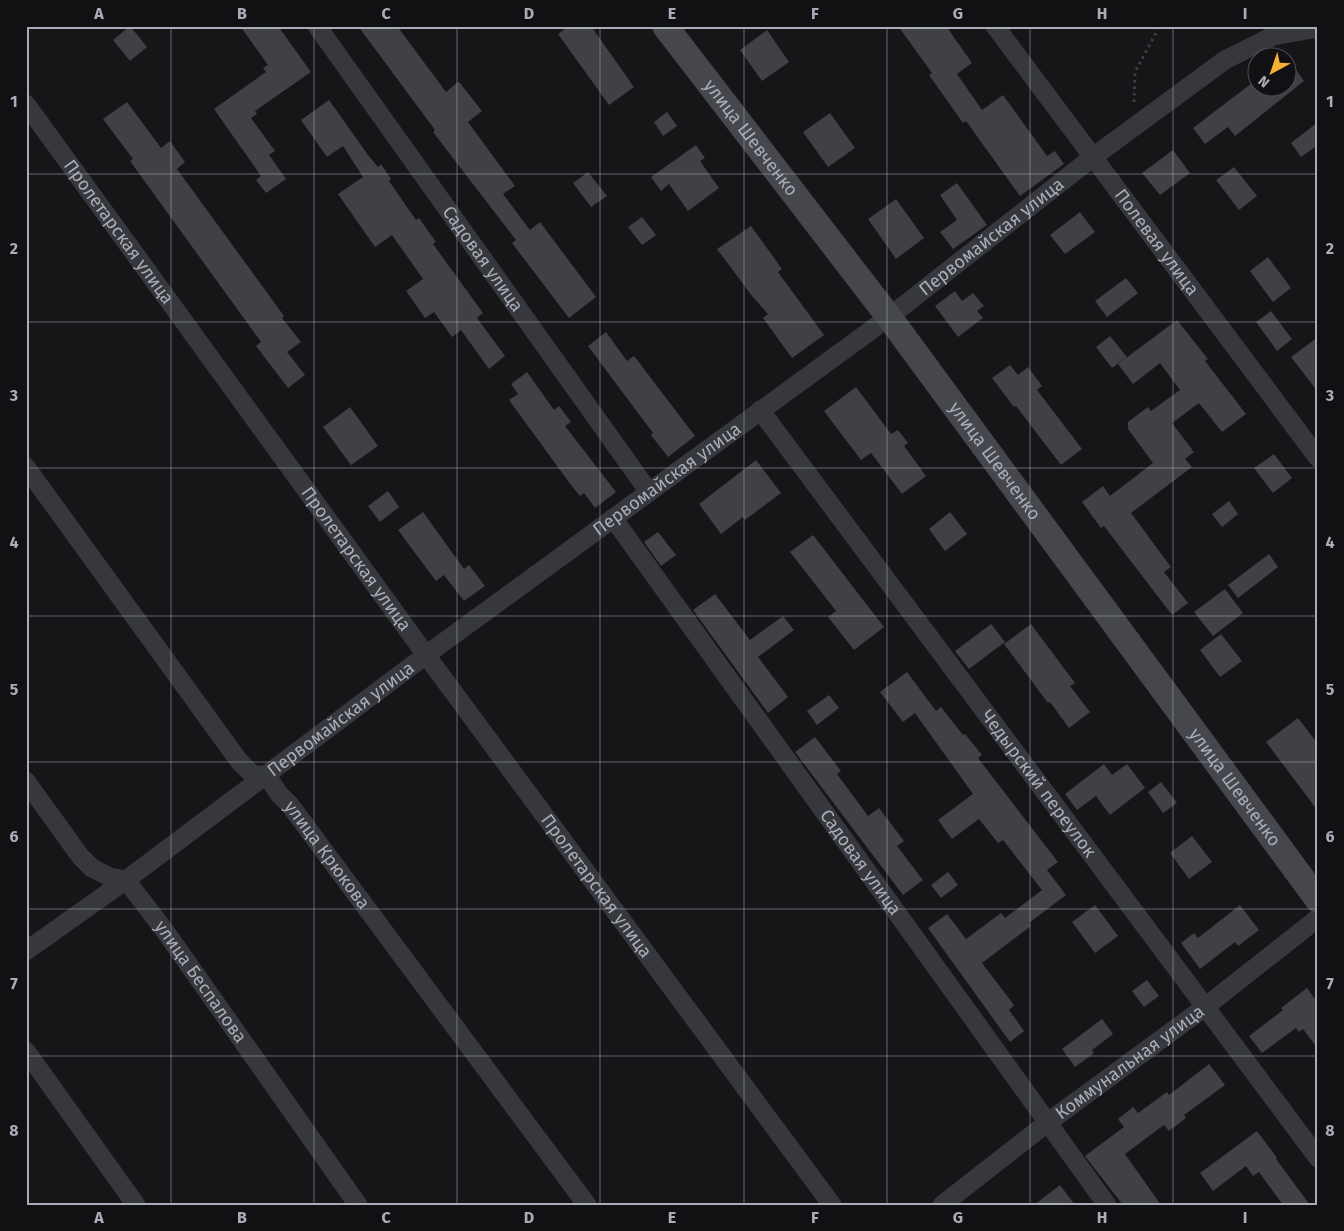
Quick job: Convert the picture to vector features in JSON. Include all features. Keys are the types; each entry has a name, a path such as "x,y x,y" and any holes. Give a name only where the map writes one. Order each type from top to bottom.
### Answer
{"street":[{"name":"Садовая улица","path":"317,26 649,492"},
{"name":"улица Шевченко","path":"665,26 888,317 1318,900"},
{"name":"Полевая улица","path":"995,26 1318,458"},
{"name":"Первомайская улица","path":"26,952 267,776 426,655 888,317 1093,158 1226,60 1273,36 1316,31"},
{"name":"Пролетарская улица","path":"26,104 426,655 832,1205"},
{"name":"Чедырский переулок","path":"760,410 1318,1158"},
{"path":"26,467 239,761 252,774 267,776"},
{"name":"Садовая улица","path":"613,518 1107,1205"},
{"name":"улица Крюкова","path":"267,776 588,1205"},
{"path":"26,781 92,868 110,877 126,880"},
{"name":"улица Беспалова","path":"126,880 165,931 358,1205"},
{"name":"Коммунальная улица","path":"942,1205 1047,1123 1205,1007 1318,918"},
{"path":"26,1051 136,1205"}],"path":[{"path":"1134,128 1135,72 1156,34 1157,26"}],"building":[{"path":"130,26 147,47 130,61 113,40"},
{"path":"240,26 278,26 311,72 255,111 257,114 251,118 275,151 269,155 286,179 266,193 256,180 261,176 214,109 266,72 263,68 268,65"},
{"path":"358,26 397,26 446,92 458,82 460,83 482,111 468,122 515,186 503,194 530,230 540,222 596,297 569,318 512,243 516,240 433,132 435,130"},
{"path":"569,26 591,26 634,87 609,105 558,34"},
{"path":"898,26 946,26 972,63 957,74 982,110 1003,95 1047,156 1055,151 1064,164 1020,196 966,121 963,123 929,75 932,73"},
{"path":"767,30 789,62 762,81 740,50"},
{"path":"1296,70 1304,81 1296,87"},
{"path":"1246,88 1246,98 1283,98 1235,136 1228,127 1205,144 1193,128"},
{"path":"329,100 368,155 378,167 381,164 391,179 389,181 416,220 419,218 436,242 433,244 483,313 477,318 505,356 489,369 461,330 452,337 434,312 425,318 406,291 423,279 392,235 375,247 338,194 363,177 343,146 327,157 301,120"},
{"path":"127,102 161,148 170,141 185,162 177,169 301,342 287,352 305,375 288,388 256,346 261,342 130,161 133,159 103,119"},
{"path":"667,112 677,126 663,136 654,122"},
{"path":"830,113 855,148 828,167 803,132"},
{"path":"1318,122 1318,145 1301,157 1291,143"},
{"path":"696,145 705,158 700,161 719,188 688,211 669,184 661,191 651,177"},
{"path":"1173,150 1190,173 1160,195 1142,173"},
{"path":"1234,167 1257,196 1239,210 1216,180"},
{"path":"588,172 607,196 591,207 573,183"},
{"path":"957,183 987,225 953,249 940,232 957,220 940,195"},
{"path":"896,199 924,238 896,259 868,219"},
{"path":"1080,212 1095,232 1065,254 1050,235"},
{"path":"642,217 656,235 642,245 628,227"},
{"path":"751,226 782,269 778,272 824,335 792,358 763,318 768,314 717,249"},
{"path":"1268,257 1291,288 1273,302 1250,271"},
{"path":"1126,278 1138,293 1107,317 1095,301"},
{"path":"955,291 962,301 973,293 984,306 977,311 983,318 958,337 935,306"},
{"path":"1271,311 1292,339 1277,351 1256,322"},
{"path":"1177,320 1208,359 1205,361 1246,414 1222,432 1199,403 1172,423 1194,452 1185,459 1192,467 1131,513 1171,567 1164,572 1188,603 1172,615 1104,526 1101,528 1082,502 1103,486 1110,496 1153,463 1128,429 1128,422 1148,407 1151,411 1180,390 1160,363 1133,384 1118,364"},
{"path":"606,332 627,361 634,356 695,436 668,457 651,435 653,433 588,346"},
{"path":"1110,336 1127,357 1112,368 1096,347"},
{"path":"1318,337 1318,392 1291,357"},
{"path":"1010,365 1018,375 1028,367 1042,386 1037,390 1082,449 1061,465 992,378"},
{"path":"527,372 554,410 559,406 571,422 565,426 616,492 595,508 584,493 580,496 571,485 509,400 518,394 511,384"},
{"path":"856,387 891,434 898,430 908,443 904,446 926,476 902,494 871,453 861,460 824,411"},
{"path":"350,407 378,446 351,465 323,427"},
{"path":"1274,454 1292,478 1273,493 1254,468"},
{"path":"756,460 781,493 745,520 743,517 721,534 699,504"},
{"path":"388,491 399,507 380,522 368,506"},
{"path":"1229,501 1238,514 1222,527 1212,514"},
{"path":"423,512 464,569 469,565 485,586 464,601 444,575 436,581 398,530"},
{"path":"950,512 967,534 945,551 929,529"},
{"path":"658,532 676,555 661,566 644,542"},
{"path":"813,535 884,627 854,650 828,617 836,611 790,552"},
{"path":"1269,554 1278,567 1238,598 1228,585"},
{"path":"1225,589 1243,613 1213,636 1194,612"},
{"path":"715,594 750,640 783,616 794,630 758,657 788,697 768,713 693,610"},
{"path":"991,624 1005,642 969,669 955,651"},
{"path":"1031,624 1075,683 1070,686 1090,712 1069,728 1004,644"},
{"path":"1221,634 1242,661 1220,677 1200,650"},
{"path":"907,672 936,711 941,707 982,755 978,758 1058,862 1047,870 1066,895 1029,923 1031,926 982,963 1014,1005 1009,1010 1024,1031 1010,1042 928,928 947,914 966,939 1001,913 1005,918 1042,890 1003,840 998,843 979,819 952,839 938,820 973,794 915,713 903,722 880,692"},
{"path":"829,695 839,708 817,725 807,711"},
{"path":"1298,718 1318,744 1318,811 1266,742"},
{"path":"815,737 841,771 837,774 868,816 879,808 904,841 897,846 923,880 903,895 795,752"},
{"path":"1104,764 1112,775 1127,764 1145,788 1110,815 1096,796 1077,810 1065,794"},
{"path":"1161,782 1177,803 1163,813 1148,792"},
{"path":"1192,836 1212,862 1189,879 1170,853"},
{"path":"948,872 958,885 941,898 931,885"},
{"path":"1095,905 1118,936 1095,953 1072,922"},
{"path":"1240,905 1259,930 1238,946 1235,942 1200,969 1181,943 1194,933 1198,938"},
{"path":"1147,980 1159,996 1144,1007 1132,991"},
{"path":"1307,988 1318,1003 1318,1049 1303,1029 1299,1032 1296,1028 1262,1053 1249,1036 1283,1010 1281,1008"},
{"path":"1102,1019 1113,1034 1092,1050 1094,1053 1075,1067 1062,1049"},
{"path":"1209,1064 1225,1085 1184,1115 1186,1118 1169,1131 1164,1125 1125,1154 1161,1205 1123,1205 1085,1156 1124,1127 1118,1119 1133,1107 1138,1113 1167,1092 1169,1095"},
{"path":"1257,1131 1310,1205 1283,1205 1259,1172 1253,1176 1246,1166 1213,1191 1200,1173"},
{"path":"1060,1185 1075,1205 1034,1205"}]}
